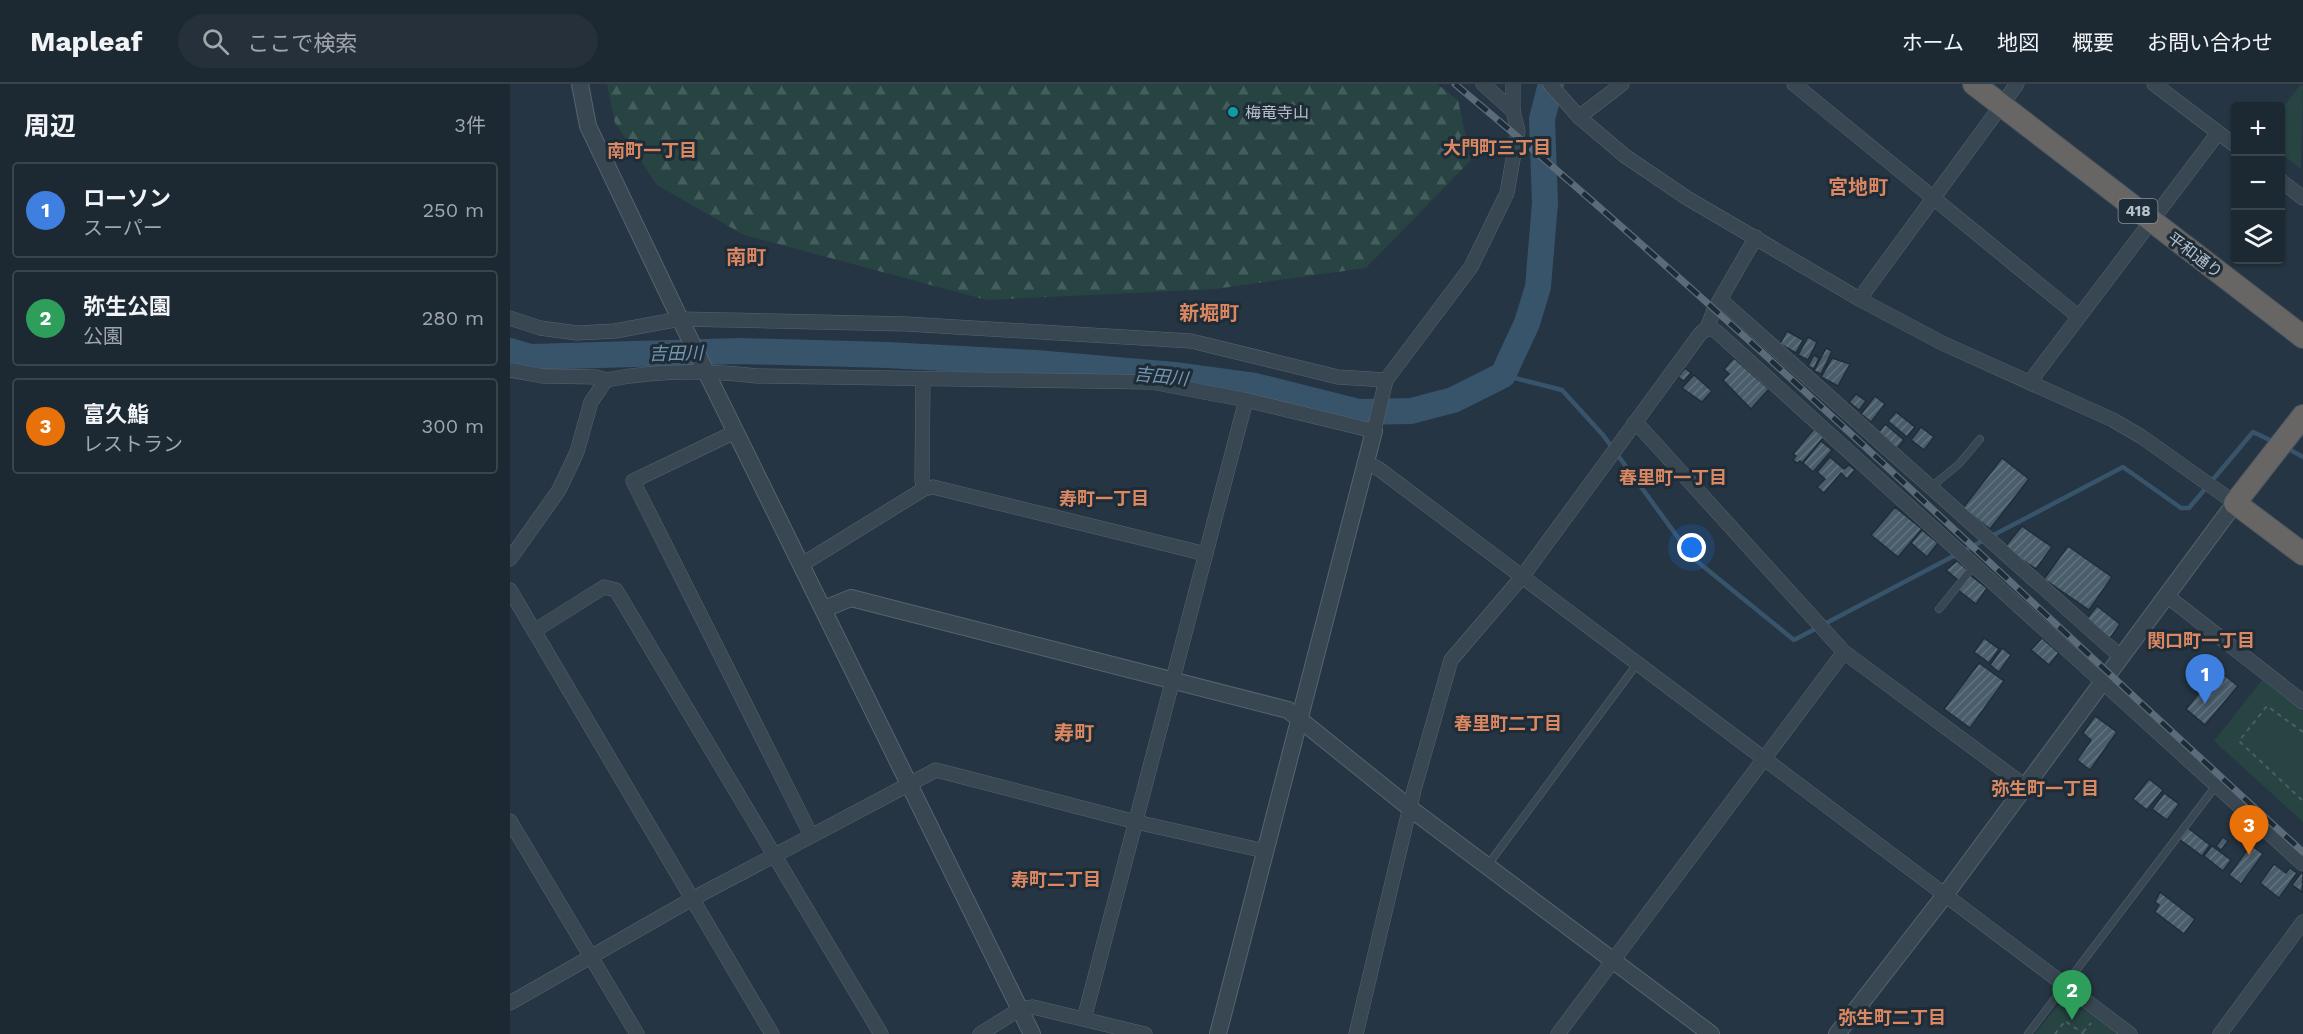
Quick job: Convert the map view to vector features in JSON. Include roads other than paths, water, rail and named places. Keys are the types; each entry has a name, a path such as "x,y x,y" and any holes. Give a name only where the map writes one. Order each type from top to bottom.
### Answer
{"highway":[{"name":"平和通り","path":"1974,84 2303,337"},
{"path":"2303,416 2235,503 2303,554"}],"street":[{"path":"580,84 588,126 681,322 1032,1034"},
{"path":"1483,84 1513,111"},
{"path":"1218,1034 1386,384 1471,267 1507,193 1518,136 1513,111 1513,84"},
{"path":"1579,117 1622,84"},
{"path":"1794,84 2079,317"},
{"path":"1861,300 1932,198 2017,84"},
{"path":"2154,84 2231,143"},
{"path":"1552,86 1579,117 1625,156 1687,198 1861,300 1942,343 2113,420 2142,437 2235,503 1945,895 1837,1034"},
{"path":"2032,384 2035,375 2218,133"},
{"path":"2285,183 2301,192"},
{"path":"1356,1034 1429,732 1450,660 1522,577 1700,334 1707,328 1714,309 1756,237"},
{"path":"1721,300 2121,657"},
{"path":"510,318 540,328 577,333 615,331 681,322 907,324 1191,341 1338,377 1386,384"},
{"path":"1707,328 1716,331 2215,787 2303,864"},
{"path":"510,370 542,376 596,376 606,380 703,366 757,376 1151,382 1376,425"},
{"path":"923,379 922,480 924,489"},
{"path":"510,558 559,490 577,452 591,402 606,380"},
{"path":"1084,1019 1246,400"},
{"path":"1634,423 1844,652 2025,786"},
{"path":"735,432 633,481 811,835"},
{"path":"1365,462 1379,469 2130,1034"},
{"path":"801,565 924,489 933,487 1206,554"},
{"path":"534,631 604,587 616,590 881,1034"},
{"path":"510,590 772,1034"},
{"path":"2167,596 2303,702"},
{"path":"824,609 851,598 1288,710 1411,809 1711,1034"},
{"path":"1558,1034 1844,652"},
{"path":"510,1003 692,899 908,782 936,770 1136,822 1265,851"},
{"path":"510,821 637,1034"},
{"path":"2220,1034 2303,922"},
{"path":"980,1034 1020,1010 1033,1007 1145,1034"}],"lane":[{"path":"1931,487 1959,465 1980,439"},
{"path":"1939,609 1969,562"},
{"path":"1487,866 1637,663"},
{"path":"2028,1034 2215,787"}],"waterway":[{"name":"吉田川","path":"510,351 530,357 740,351 887,355 1036,363 1174,375 1255,386 1359,412 1411,411 1453,400 1503,375 1527,323 1538,287 1545,203 1542,119 1551,84"},
{"path":"1503,375 1562,390 1603,435 1693,558 1794,640 2123,467 2181,508 2189,508 2253,432 2274,442"},
{"path":"2287,448 2303,457"}],"railway":[{"path":"1455,84 1564,177 1778,367 2303,852"}],"place":[{"name":"梅竜寺山","path":"1233,112"},
{"name":"ローソン","path":"2205,704"},
{"name":"富久鮨","path":"2249,855"},
{"name":"弥生公園","path":"2072,1020"}],"district":[{"name":"大門町三丁目","path":"1497,147"},
{"name":"南町一丁目","path":"652,150"},
{"name":"宮地町","path":"1858,187"},
{"name":"南町","path":"746,257"},
{"name":"新堀町","path":"1209,313"},
{"name":"春里町一丁目","path":"1673,477"},
{"name":"寿町一丁目","path":"1104,498"},
{"name":"関口町一丁目","path":"2201,640"},
{"name":"春里町二丁目","path":"1508,723"},
{"name":"寿町","path":"1074,733"},
{"name":"弥生町一丁目","path":"2045,788"},
{"name":"寿町二丁目","path":"1056,879"},
{"name":"弥生町二丁目","path":"1892,1017"}]}
